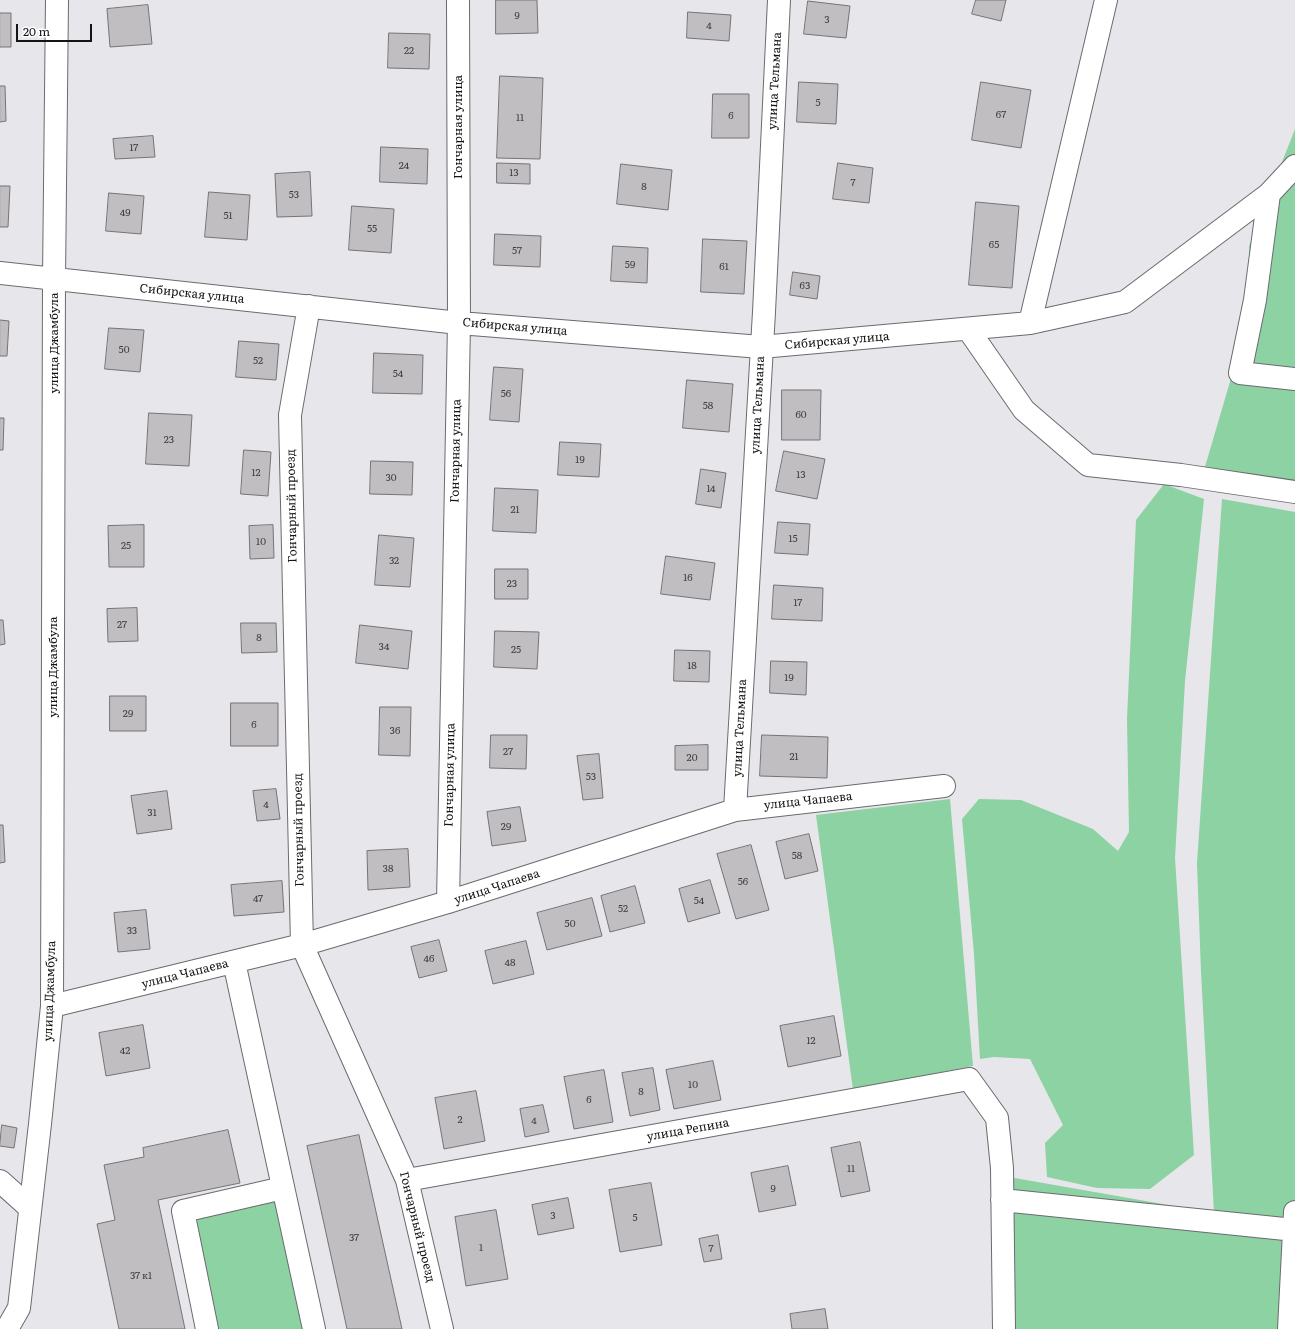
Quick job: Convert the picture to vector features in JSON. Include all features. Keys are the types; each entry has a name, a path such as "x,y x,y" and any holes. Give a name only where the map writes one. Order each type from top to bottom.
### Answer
{"street":[{"name":"улица Джамбула","path":"7,1329 19,1308 52,1006 54,279 57,0"},
{"name":"Гончарная улица","path":"448,902 459,323 458,0"},
{"name":"улица Тельмана","path":"735,810 762,347 779,0"},
{"path":"1030,323 1106,0"},
{"name":"Сибирская улица","path":"0,272 459,323 762,347 1030,323 1125,302 1270,194 1295,166"},
{"path":"1270,194 1254,300 1240,373 1295,379"},
{"name":"Гончарный проезд","path":"309,306 290,415 302,945 407,1180 442,1329"},
{"path":"968,329 1024,410 1088,466 1181,476 1295,492"},
{"name":"улица Чапаева","path":"52,1006 302,945 448,902 735,810 944,786"},
{"path":"234,962 314,1329"},
{"name":"улица Репина","path":"407,1180 969,1079 997,1118 1002,1168 1002,1200"},
{"path":"0,1181 30,1208"},
{"path":"207,1329 183,1211 284,1188"},
{"path":"1004,1329 1002,1200 1294,1224 1289,1329"}],"green space":[{"path":"1295,129 1295,493 1202,477 1254,300 1249,246"},
{"path":"1164,484 1204,499 1185,681 1175,858 1194,1155 1150,1189 1097,1188 1047,1177 1045,1143 1063,1125 1030,1059 994,1057 980,1059 974,954 962,819 979,799 1021,800 1093,829 1118,851 1129,832 1127,719 1136,520"},
{"path":"1222,499 1295,512 1295,1329 1009,1329 1009,1177 1214,1213 1201,972 1197,863"},
{"path":"950,799 973,1066 853,1090 816,815"},
{"path":"279,1196 308,1329 215,1329 193,1217"}],"building":[{"path":"496,0 537,0 538,33 496,34"},
{"path":"976,0 1006,0 1001,21 972,14"},
{"path":"808,1 850,6 846,38 804,34"},
{"path":"148,5 152,44 110,47 107,9"},
{"path":"688,12 731,15 729,41 687,38"},
{"path":"0,13 11,13 11,47 0,47"},
{"path":"389,33 430,34 429,69 388,68"},
{"path":"500,76 543,78 540,159 497,158"},
{"path":"799,82 838,84 836,124 797,122"},
{"path":"981,82 1031,90 1021,148 972,140"},
{"path":"0,86 5,86 6,121 0,122"},
{"path":"713,94 749,94 749,138 712,138"},
{"path":"153,136 155,157 115,159 113,139"},
{"path":"381,147 428,149 427,184 380,182"},
{"path":"497,163 530,164 530,184 497,183"},
{"path":"838,163 873,168 869,203 833,199"},
{"path":"621,164 672,170 668,210 617,204"},
{"path":"310,172 312,216 277,217 275,174"},
{"path":"0,186 10,186 8,227 0,227"},
{"path":"209,192 250,195 247,240 205,237"},
{"path":"109,193 144,196 141,234 106,231"},
{"path":"976,202 1019,206 1012,288 969,285"},
{"path":"352,206 394,209 391,253 349,250"},
{"path":"495,234 541,236 540,267 494,265"},
{"path":"703,239 747,241 744,294 701,292"},
{"path":"613,246 648,248 647,283 611,281"},
{"path":"793,272 820,276 817,299 790,295"},
{"path":"0,320 9,321 7,356 0,356"},
{"path":"109,328 144,330 140,372 105,369"},
{"path":"239,341 279,344 276,380 236,377"},
{"path":"374,353 423,355 422,394 373,393"},
{"path":"494,367 523,369 519,422 490,420"},
{"path":"687,380 733,384 729,432 683,428"},
{"path":"782,390 821,390 820,440 782,440"},
{"path":"149,413 192,415 189,466 146,464"},
{"path":"0,418 4,418 3,450 0,450"},
{"path":"560,442 601,444 599,477 558,475"},
{"path":"244,450 271,452 268,496 241,494"},
{"path":"784,451 825,459 817,499 776,491"},
{"path":"371,461 413,462 412,495 370,494"},
{"path":"701,469 726,473 721,508 696,504"},
{"path":"495,488 538,490 536,533 493,531"},
{"path":"778,522 810,524 808,555 775,553"},
{"path":"144,525 144,567 109,567 108,526"},
{"path":"273,525 274,558 250,559 249,526"},
{"path":"379,535 414,538 410,587 375,585"},
{"path":"666,556 715,563 710,600 661,594"},
{"path":"495,569 528,569 528,599 495,599"},
{"path":"774,585 823,588 822,621 772,619"},
{"path":"137,608 138,641 108,642 107,609"},
{"path":"0,620 3,620 5,644 0,645"},
{"path":"241,623 276,623 277,652 242,653"},
{"path":"360,625 412,631 408,669 356,663"},
{"path":"495,631 539,632 537,669 494,667"},
{"path":"675,650 710,651 709,682 674,681"},
{"path":"771,661 807,662 806,695 770,693"},
{"path":"110,696 146,696 146,731 110,731"},
{"path":"231,703 278,703 278,746 231,746"},
{"path":"380,707 411,707 410,756 379,755"},
{"path":"491,735 527,735 526,769 490,768"},
{"path":"762,735 828,737 827,778 760,776"},
{"path":"708,745 708,770 675,770 675,746"},
{"path":"599,754 603,798 583,800 577,756"},
{"path":"276,789 280,819 257,821 253,791"},
{"path":"167,791 172,829 137,834 131,796"},
{"path":"520,807 526,841 492,846 487,812"},
{"path":"0,825 3,825 5,862 0,863"},
{"path":"809,834 818,871 785,879 776,842"},
{"path":"751,845 769,910 736,919 717,854"},
{"path":"408,849 410,887 368,890 367,851"},
{"path":"710,880 720,913 688,922 679,889"},
{"path":"282,881 284,912 234,916 231,885"},
{"path":"635,886 645,923 610,932 601,896"},
{"path":"592,898 602,936 547,950 537,913"},
{"path":"146,910 150,949 118,952 114,913"},
{"path":"439,940 447,971 419,978 411,947"},
{"path":"526,941 534,974 493,984 485,951"},
{"path":"834,1016 841,1056 788,1067 780,1026"},
{"path":"143,1025 150,1068 106,1076 99,1033"},
{"path":"713,1061 721,1100 674,1109 666,1070"},
{"path":"653,1068 660,1110 630,1116 622,1073"},
{"path":"604,1070 613,1122 574,1129 564,1077"},
{"path":"476,1091 485,1141 444,1149 435,1098"},
{"path":"543,1105 549,1132 525,1137 520,1109"},
{"path":"2,1125 17,1128 14,1148 0,1146"},
{"path":"228,1130 240,1183 158,1200 185,1329 119,1329 97,1224 115,1220 104,1165 144,1157 143,1148"},
{"path":"359,1135 402,1329 347,1329 307,1146"},
{"path":"860,1142 870,1191 841,1197 831,1148"},
{"path":"788,1166 796,1205 759,1212 751,1173"},
{"path":"651,1183 662,1245 620,1252 609,1190"},
{"path":"568,1198 574,1228 538,1235 532,1205"},
{"path":"496,1210 508,1279 466,1286 455,1217"},
{"path":"718,1235 722,1259 704,1262 699,1239"},
{"path":"825,1309 828,1329 792,1329 790,1314"}]}
